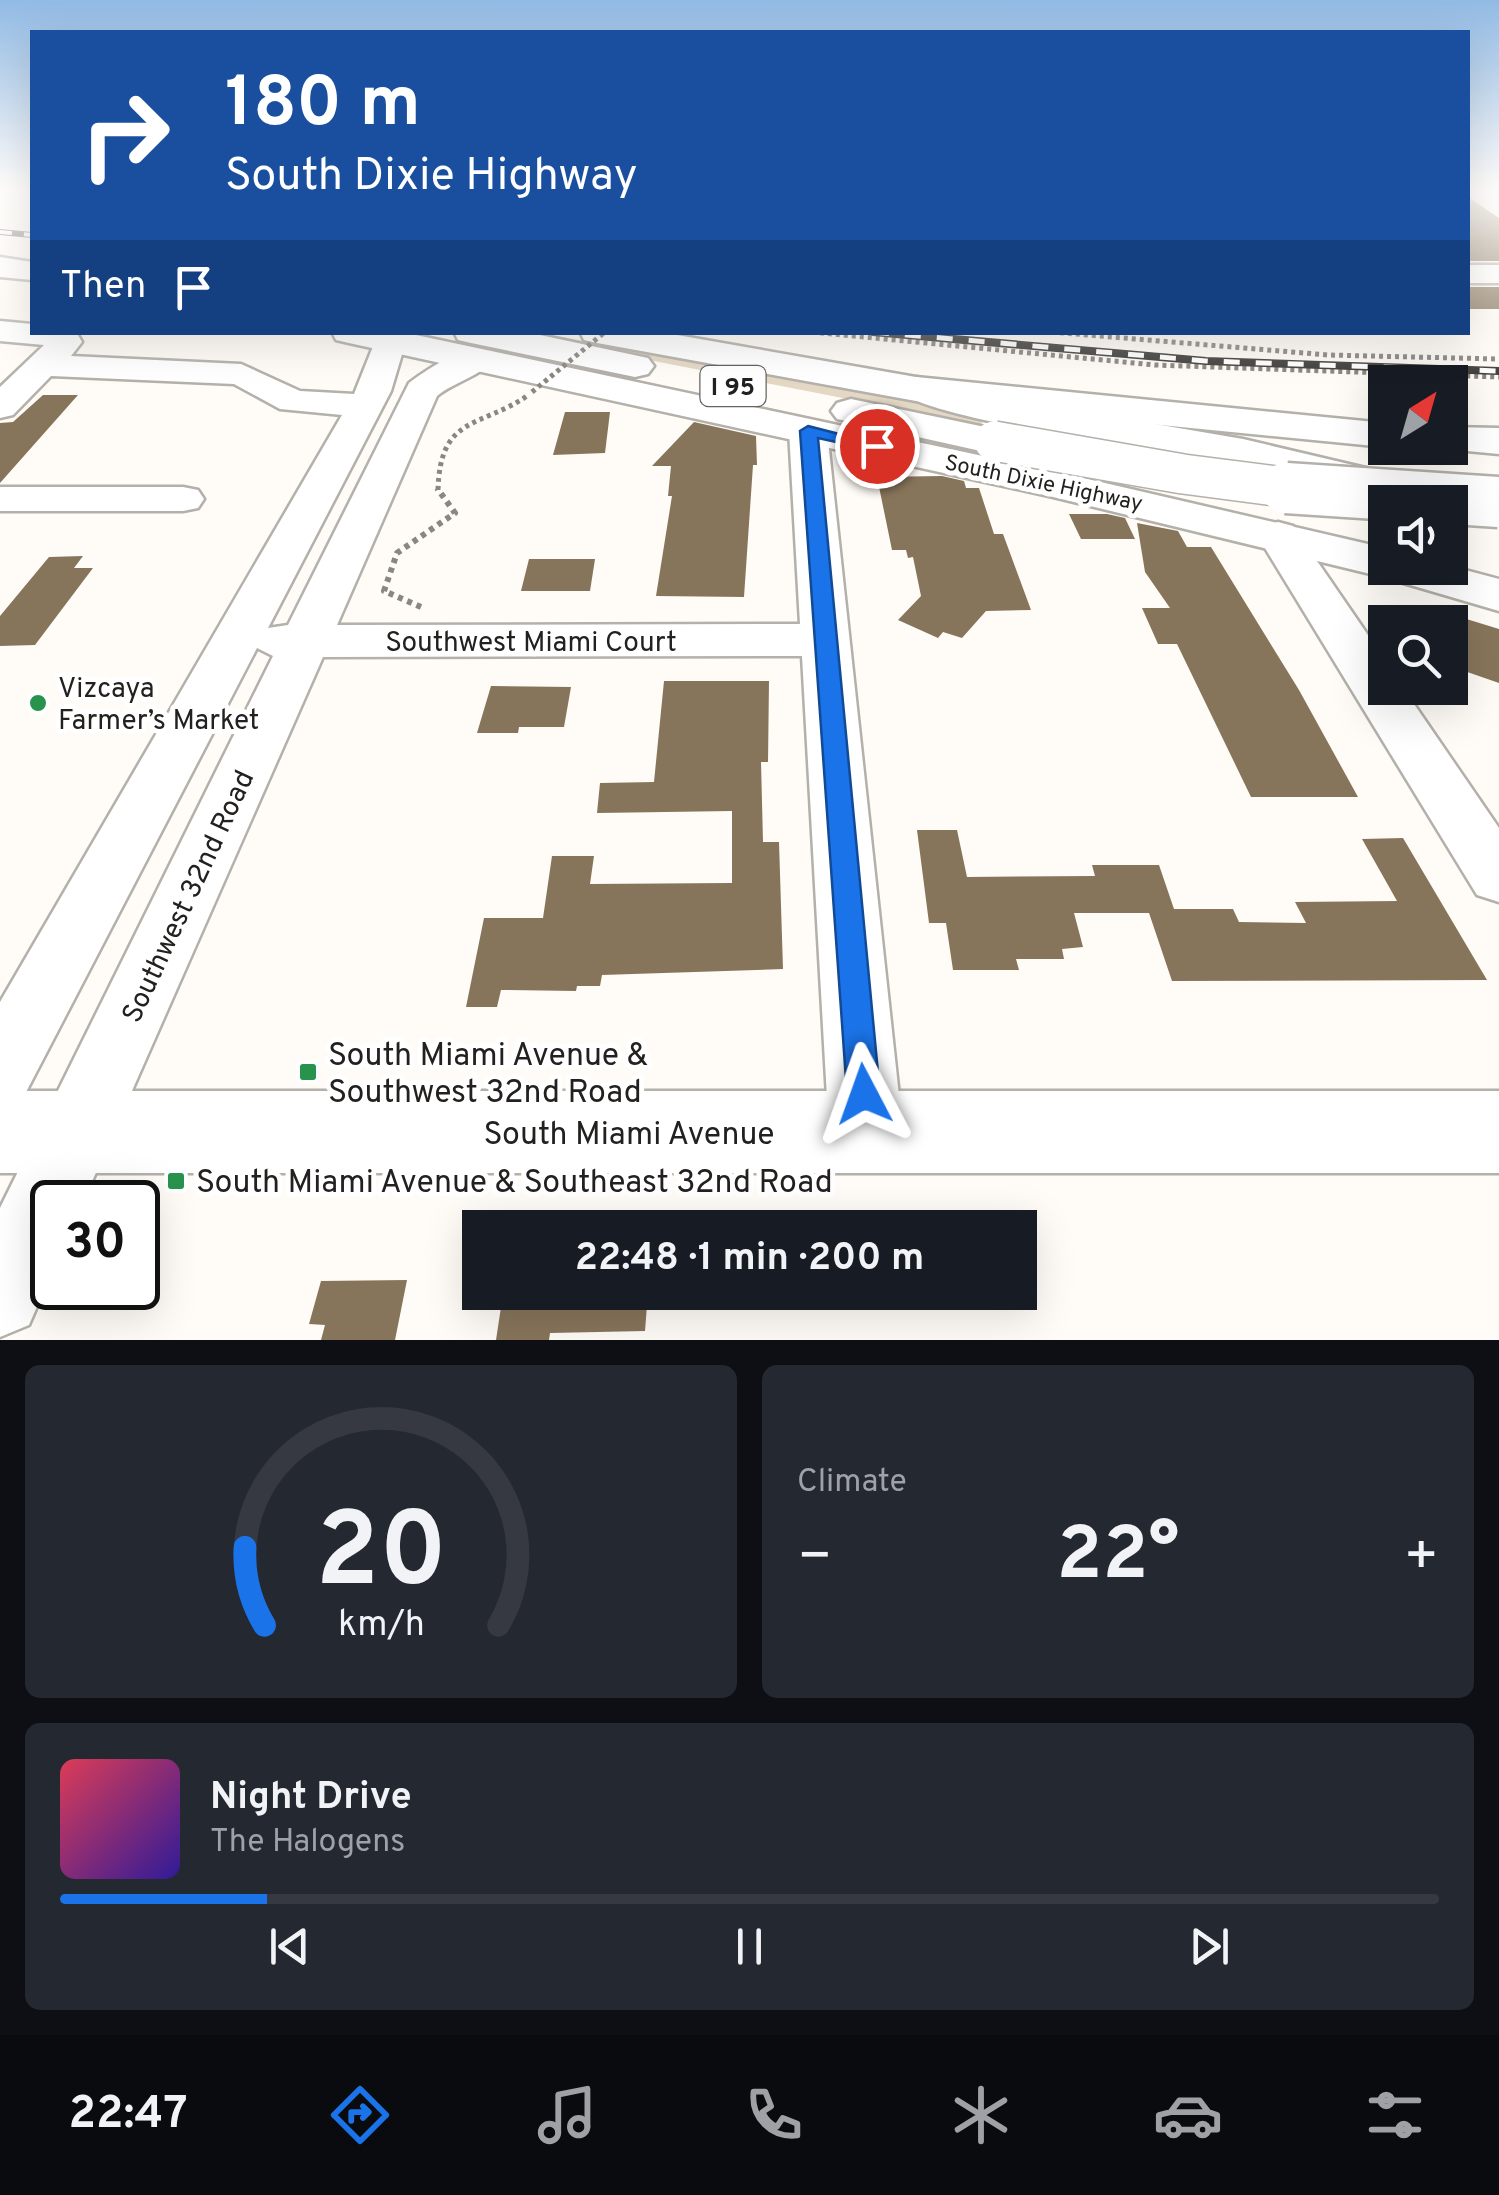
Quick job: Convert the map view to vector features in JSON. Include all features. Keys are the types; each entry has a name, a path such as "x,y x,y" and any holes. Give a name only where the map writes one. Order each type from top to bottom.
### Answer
{"main road":[{"path":"0,267 30,271"},
{"path":"614,335 916,389 954,402 1280,459 1377,485"},
{"name":"South Dixie Highway","path":"370,337 474,346 808,431 1368,559"},
{"name":"I 95","path":"474,346 1166,474 1291,491 1499,502"},
{"path":"916,389 937,388 1200,420 1368,433"},
{"path":"1468,440 1499,441"},
{"path":"1468,512 1499,522"},
{"path":"1463,585 1499,595"},
{"name":"South Miami Avenue","path":"0,1132 1499,1132"}],"street":[{"path":"1470,274 1499,274"},
{"path":"0,318 30,301"},
{"path":"0,331 30,334"},
{"path":"0,407 24,376 66,342 43,335"},
{"path":"0,1070 381,373 370,337"},
{"name":"Southwest 32nd Road","path":"0,1296 422,390 474,346"},
{"path":"24,376 241,374 293,401 364,406"},
{"path":"808,431 866,1133"},
{"path":"0,499 183,499"},
{"path":"1278,536 1499,877"},
{"name":"Southwest Miami Court","path":"235,641 827,640"}],"path":[{"path":"417,619 421,606 384,591 396,553 454,512 437,489 443,460 454,437 473,419 513,406 601,335"},
{"path":"840,335 1006,353 1220,369 1499,377"},
{"path":"1085,335 1328,355 1499,359"}],"shaded area":[{"path":"394,335 463,343 849,425 845,431"},
{"path":"521,335 551,335 985,413 981,425"}],"building":[{"path":"1470,251 1499,251 1499,261 1470,261"},
{"path":"1470,287 1499,287 1499,309 1470,309"},
{"path":"43,395 78,395 0,483 0,423 13,422"},
{"path":"565,412 610,412 605,453 553,455"},
{"path":"694,422 756,436 757,465 753,465 744,597 656,596 672,496 668,496 671,466 652,466"},
{"path":"942,476 964,481 966,488 979,488 994,534 1003,534 1031,610 986,611 962,638 943,632 938,638 898,620 921,596 913,557 908,558 906,550 892,550 877,477"},
{"path":"1069,514 1125,518 1135,539 1081,539"},
{"path":"1137,523 1178,531 1187,547 1211,547 1299,690 1358,797 1251,797 1177,644 1158,644 1142,608 1170,608 1145,572"},
{"path":"83,556 74,568 93,568 35,645 0,646 0,616 49,557"},
{"path":"529,559 595,559 590,591 521,591"},
{"path":"1468,620 1499,629 1499,683 1468,672"},
{"path":"664,681 769,681 768,762 761,762 763,842 779,842 783,969 602,975 600,986 577,986 576,991 501,990 497,1007 466,1007 484,918 543,918 552,856 594,856 590,884 732,883 732,811 597,813 600,783 654,782"},
{"path":"491,686 571,687 564,727 519,727 518,733 477,733"},
{"path":"917,830 957,830 967,877 1095,876 1092,865 1159,865 1174,909 1233,909 1239,922 1306,923 1295,902 1397,901 1362,839 1403,838 1487,980 1172,981 1149,913 1074,913 1083,947 1062,949 1064,959 1016,959 1019,970 953,970 946,923 929,923"},
{"path":"407,1280 395,1340 321,1340 325,1325 309,1324 321,1281"},
{"path":"501,1310 647,1310 645,1331 550,1333 549,1340 496,1340"}],"railway":[{"path":"907,335 1206,361 1499,371"}],"place":[{"name":"Vizcaya Farmer’s Market","path":"38,703"},
{"name":"South Miami Avenue & Southwest 32nd Road","path":"308,1072"},
{"name":"South Miami Avenue & Southeast 32nd Road","path":"176,1181"}],"route":[{"path":"864,1094 808,431 877,446"}]}
